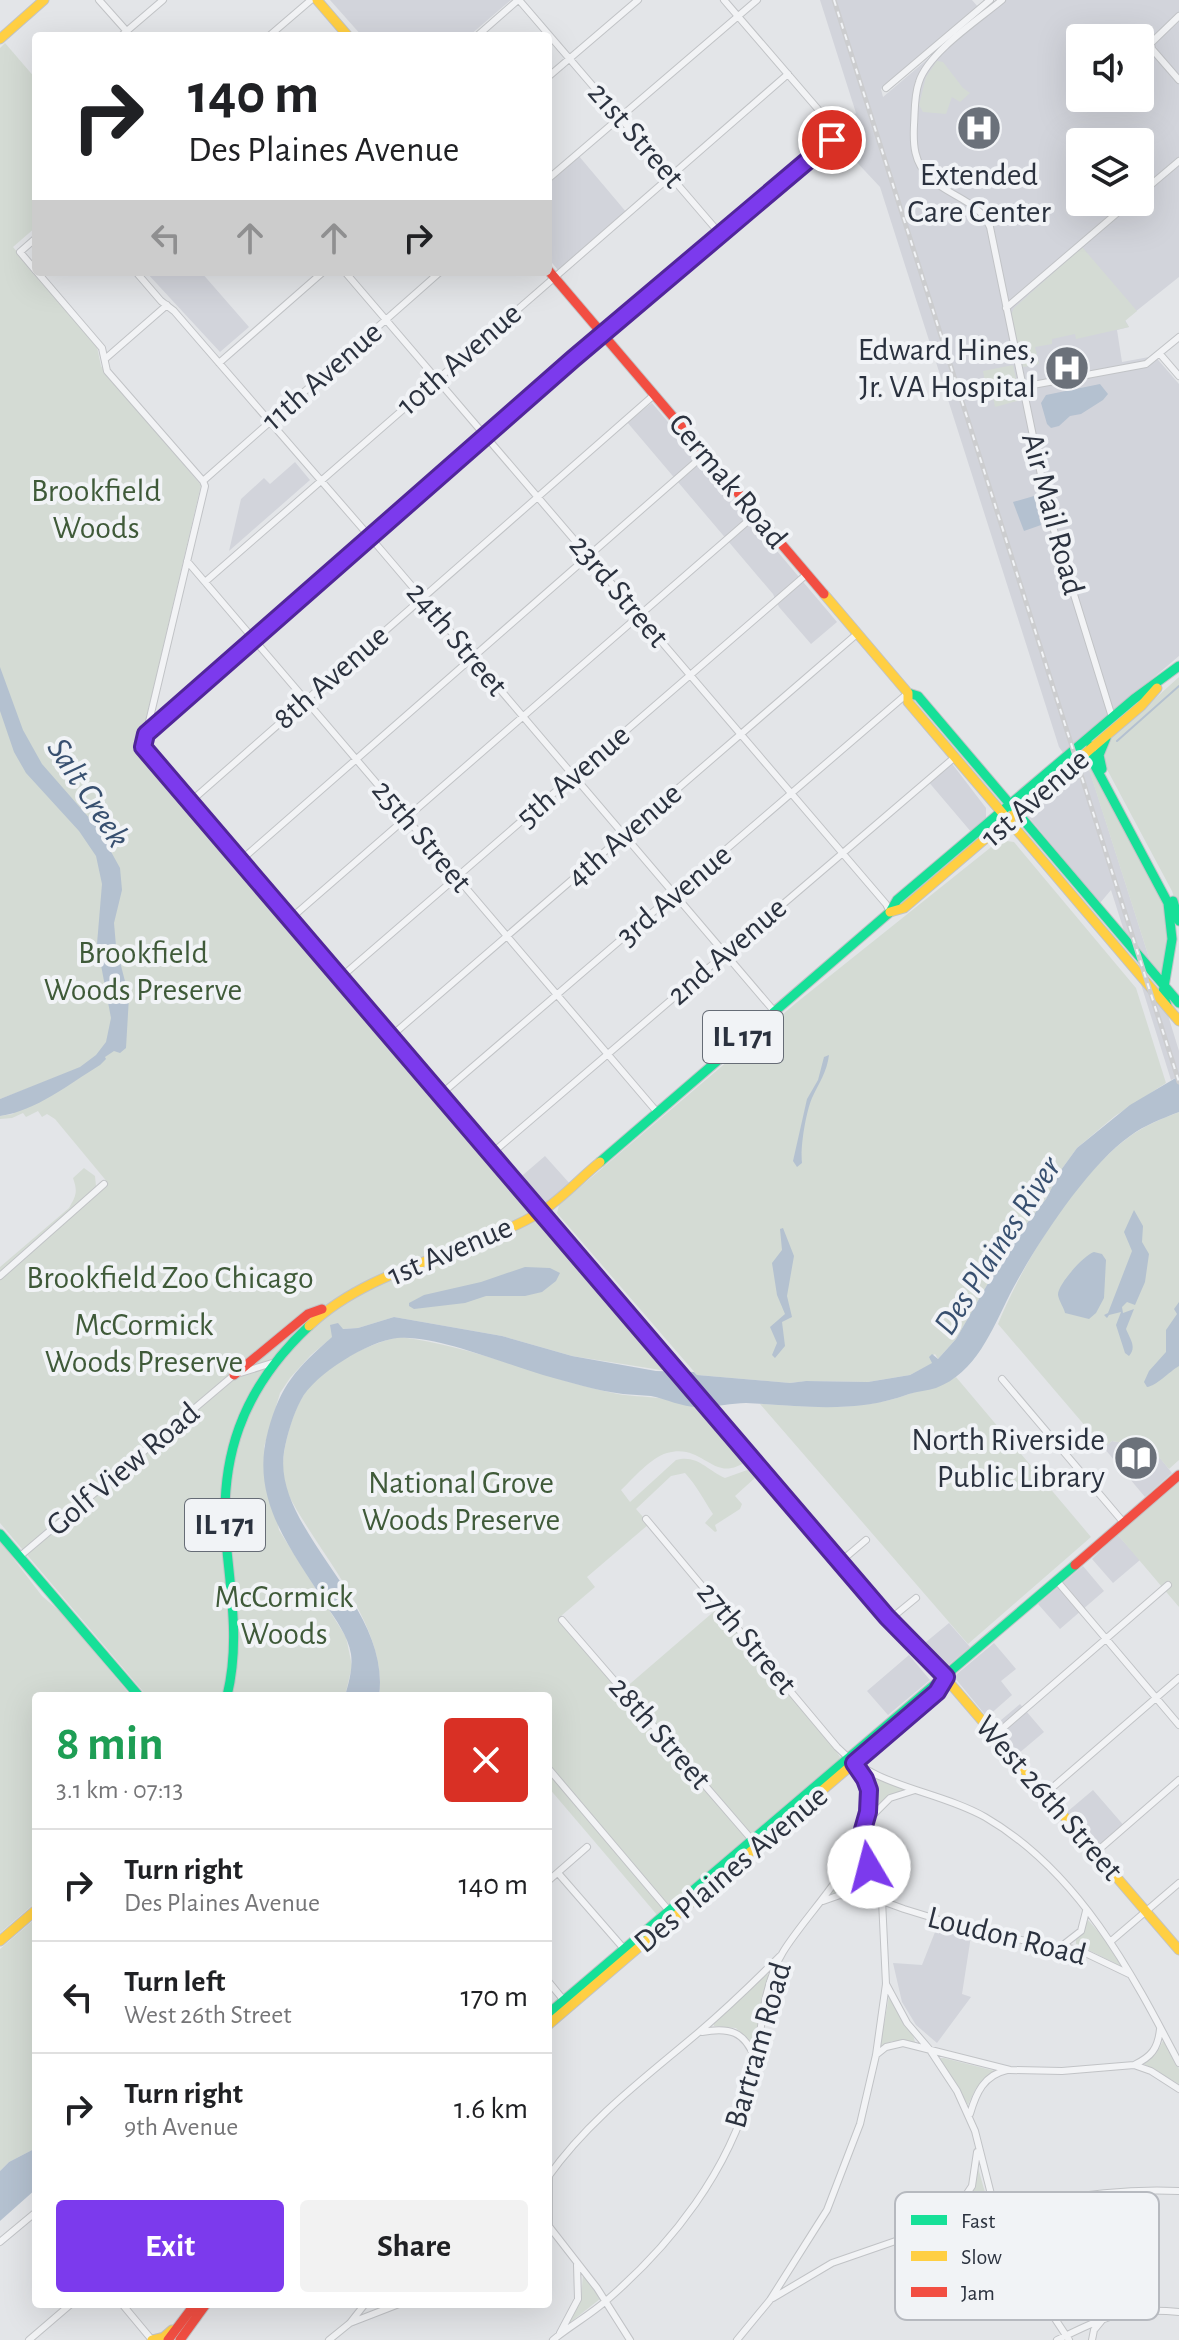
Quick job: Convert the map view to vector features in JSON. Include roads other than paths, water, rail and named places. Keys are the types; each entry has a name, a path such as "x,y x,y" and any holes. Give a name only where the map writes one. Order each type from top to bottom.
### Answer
{"main road":[{"path":"0,39 44,0"},
{"path":"314,0 344,32"},
{"name":"Cermak Road","path":"552,274 908,693 918,696 1179,1003"},
{"name":"1st Avenue","path":"228,1692 234,1654 234,1614 225,1523 226,1480 239,1423 272,1363 301,1330 335,1304 375,1282 493,1235 541,1212 890,912 897,900 1112,714 1175,669"},
{"name":"1st Avenue","path":"890,912 904,908 1009,821 1141,706 1175,669"},
{"name":"Cermak Road","path":"908,693 908,702 1179,1021"},
{"path":"1092,734 1091,750 1095,766 1168,903 1172,939 1163,993 1169,1009"},
{"path":"1107,735 1099,751 1099,763 1166,886 1179,921"},
{"path":"989,779 1006,790 1014,791 1040,779"},
{"path":"977,783 989,810 985,826"},
{"path":"992,835 1005,831 1024,838"},
{"name":"West 26th Street","path":"541,1212 889,1620 946,1677 1179,1950"},
{"path":"234,1375 308,1314 335,1304"},
{"name":"Des Plaines Avenue","path":"552,2020 567,2003 937,1692 946,1677 1179,1475"},
{"path":"0,1534 136,1692"},
{"path":"0,1941 32,1913"},
{"name":"Des Plaines Avenue","path":"552,2012 567,2003"},
{"path":"168,2340 192,2308"},
{"path":"180,2340 203,2308"},
{"path":"152,2340 164,2337 181,2323"}],"street":[{"path":"99,0 124,32"},
{"path":"128,32 163,0"},
{"path":"274,32 314,0"},
{"path":"482,32 519,0"},
{"name":"21st Street","path":"519,0 547,32"},
{"path":"552,74 638,0"},
{"path":"146,734 486,435 829,143 835,134 829,122 724,0"},
{"path":"552,176 757,0"},
{"path":"975,0 982,7"},
{"path":"886,88 990,0"},
{"name":"Air Mail Road","path":"1002,0 935,57 924,72 915,98 913,138 916,157 925,172 936,183 972,203 987,222 1049,514 1112,714"},
{"path":"1179,16 1151,43 1152,49 1179,80"},
{"name":"21st Street","path":"552,38 721,235"},
{"name":"10th Avenue","path":"552,272 671,176 788,74"},
{"path":"1154,182 1179,161"},
{"path":"1006,308 1114,216"},
{"path":"32,242 20,252 32,267"},
{"path":"39,276 102,348 107,371 205,486 146,734"},
{"name":"24th Street","path":"140,276 321,480 774,1011"},
{"path":"219,363 318,276"},
{"name":"23rd Street","path":"348,276 890,912"},
{"name":"11th Avenue","path":"203,481 435,276"},
{"name":"10th Avenue","path":"205,582 548,276"},
{"path":"105,359 167,305"},
{"path":"1022,387 1142,365 1179,337"},
{"path":"1160,354 1179,376"},
{"name":"8th Avenue","path":"190,802 654,395"},
{"path":"240,861 705,454"},
{"path":"290,919 756,514"},
{"name":"25th Street","path":"187,561 657,1112"},
{"name":"5th Avenue","path":"340,978 807,574"},
{"name":"4th Avenue","path":"390,1037 858,633"},
{"name":"3rd Avenue","path":"440,1095 908,693"},
{"name":"West 26th Street","path":"146,734 143,747 541,1212"},
{"name":"2nd Avenue","path":"491,1154 964,749"},
{"path":"0,1276 104,1184"},
{"name":"Golf View Road","path":"19,1557 234,1375 272,1363"},
{"path":"1002,1379 1124,1523"},
{"name":"27th Street","path":"646,1519 853,1763"},
{"path":"840,1562 866,1540"},
{"path":"1057,1581 1179,1725"},
{"path":"995,1735 1168,1585"},
{"path":"889,1620 916,1598"},
{"name":"28th Street","path":"562,1620 755,1843"},
{"path":"1045,1794 1179,1678"},
{"path":"853,1763 876,1776 983,1817 1044,1860 1110,1942 1179,2063"},
{"name":"Bartram Road","path":"556,2338 606,2301 669,2237 715,2175 740,2122 756,2063 763,2011 782,1953 823,1901 862,1833 869,1790 853,1763"},
{"path":"552,1773 672,1914"},
{"path":"1095,1853 1179,1780"},
{"path":"865,1824 890,1798 919,1790"},
{"path":"737,2340 770,2300 802,2252 836,2190 860,2124 876,2055 886,1984 882,1900 869,1867 862,1833"},
{"path":"552,1878 587,1847"},
{"path":"558,1873 627,1952"},
{"path":"1110,1942 1179,1883"},
{"path":"823,1901 851,1894 882,1900"},
{"name":"Loudon Road","path":"882,1900 982,1933 1063,1945 1094,1956 1131,1975"},
{"path":"1063,1945 1081,1931 1086,1911"},
{"path":"552,2172 606,2112 699,2033 782,1953"},
{"path":"886,1984 907,2023 930,2050 970,2116 990,2192"},
{"path":"552,1986 567,2003"},
{"path":"970,2116 983,2084 998,2072 1134,2065 1147,2059 1159,2045 1160,2027"},
{"path":"699,2033 724,2029 736,2031 748,2043 756,2063"},
{"path":"876,2055 898,2043 1010,2070"},
{"path":"1134,2065 1151,2071 1179,2089"},
{"path":"968,2192 972,2186 978,2149"},
{"path":"1152,2192 1179,2191"},
{"path":"0,2242 32,2215"},
{"path":"552,2231 606,2301 630,2340"},
{"path":"770,2300 832,2263 895,2241"},
{"path":"556,2338 578,2299 577,2261"},
{"path":"29,2340 66,2308"},
{"path":"125,2308 152,2340"},
{"path":"329,2340 350,2323 362,2308"},
{"path":"350,2323 389,2308"},
{"path":"1159,2312 1179,2312"},
{"path":"1056,2320 1068,2338"},
{"path":"1057,2340 1068,2338 1100,2320"},
{"path":"1092,2340 1094,2330 1102,2320"}],"water":[{"path":"1100,384 1108,394 1103,400 1081,414 1070,416 1059,426 1051,428 1047,424 1041,403 1046,395"},
{"path":"1034,496 1041,525 1024,531 1013,502"},
{"name":"Salt Creek","path":"0,667 23,730 42,764 98,828 120,868 122,890 114,923 116,946 129,997 126,1048 120,1053 114,1051 100,1065 39,1103 0,1116 0,1099 80,1067 96,1055 106,1042 111,1018 97,944 102,884 96,856 79,831 26,773 14,752 0,711"},
{"path":"829,1055 825,1072 810,1104 802,1163 797,1167 793,1161 807,1099 818,1080 824,1057"},
{"path":"1179,1076 1179,1112 1136,1132 1096,1167 1033,1254 981,1349 962,1372 936,1388 849,1406 746,1403 692,1407 651,1396 593,1389 449,1345 412,1338 385,1340 343,1360 318,1380 301,1400 284,1452 285,1481 296,1510 368,1630 378,1663 379,1692 346,1692 351,1664 347,1641 277,1523 264,1480 268,1431 278,1401 299,1368 332,1337 330,1325 338,1323 343,1329 358,1328 394,1317 502,1336 572,1356 656,1371 694,1372 697,1375 790,1383 868,1382 910,1375 932,1363 929,1357 932,1354 938,1359 956,1339 1010,1245 1046,1199 1077,1148 1130,1105"},
{"path":"1134,1210 1143,1226 1142,1242 1149,1254 1145,1282 1135,1305 1127,1302 1122,1307 1123,1313 1134,1309 1126,1329 1133,1346 1129,1356 1125,1353 1116,1325 1121,1312 1107,1318 1104,1315 1108,1313 1132,1251 1124,1232"},
{"path":"783,1228 794,1256 787,1296 792,1317 782,1322 785,1346 775,1358 772,1355 777,1343 770,1327 785,1314 777,1295 772,1263 782,1250 780,1229"},
{"path":"1094,1252 1102,1254 1106,1260 1104,1298 1089,1319 1065,1313 1059,1290 1072,1270"},
{"path":"525,1267 550,1268 560,1273 556,1281 542,1292 525,1296 486,1296 465,1303 414,1309 409,1306 409,1303 424,1295 481,1282"},
{"path":"1179,1302 1179,1366 1147,1387 1144,1382 1149,1371 1166,1352 1166,1330 1177,1314 1174,1309"},
{"path":"32,2150 32,2193 0,2221 0,2171 9,2162"}],"waterway":[{"path":"1117,741 1179,686"}],"railway":[{"path":"834,0 1179,1082"}],"place":[{"name":"Extended Care Center","path":"979,128"},
{"name":"Edward Hines, Jr. VA Hospital","path":"1067,368"},
{"name":"North Riverside Public Library","path":"1136,1458"}],"park label":[{"name":"Brookfield Woods","path":"96,510"},
{"name":"Brookfield Woods Preserve","path":"143,972"},
{"name":"Brookfield Zoo Chicago","path":"170,1278"},
{"name":"McCormick Woods Preserve","path":"144,1344"},
{"name":"National Grove Woods Preserve","path":"461,1502"},
{"name":"McCormick Woods","path":"284,1616"}],"water label":[{"name":"Des Plaines River","path":"998,1246"}]}
